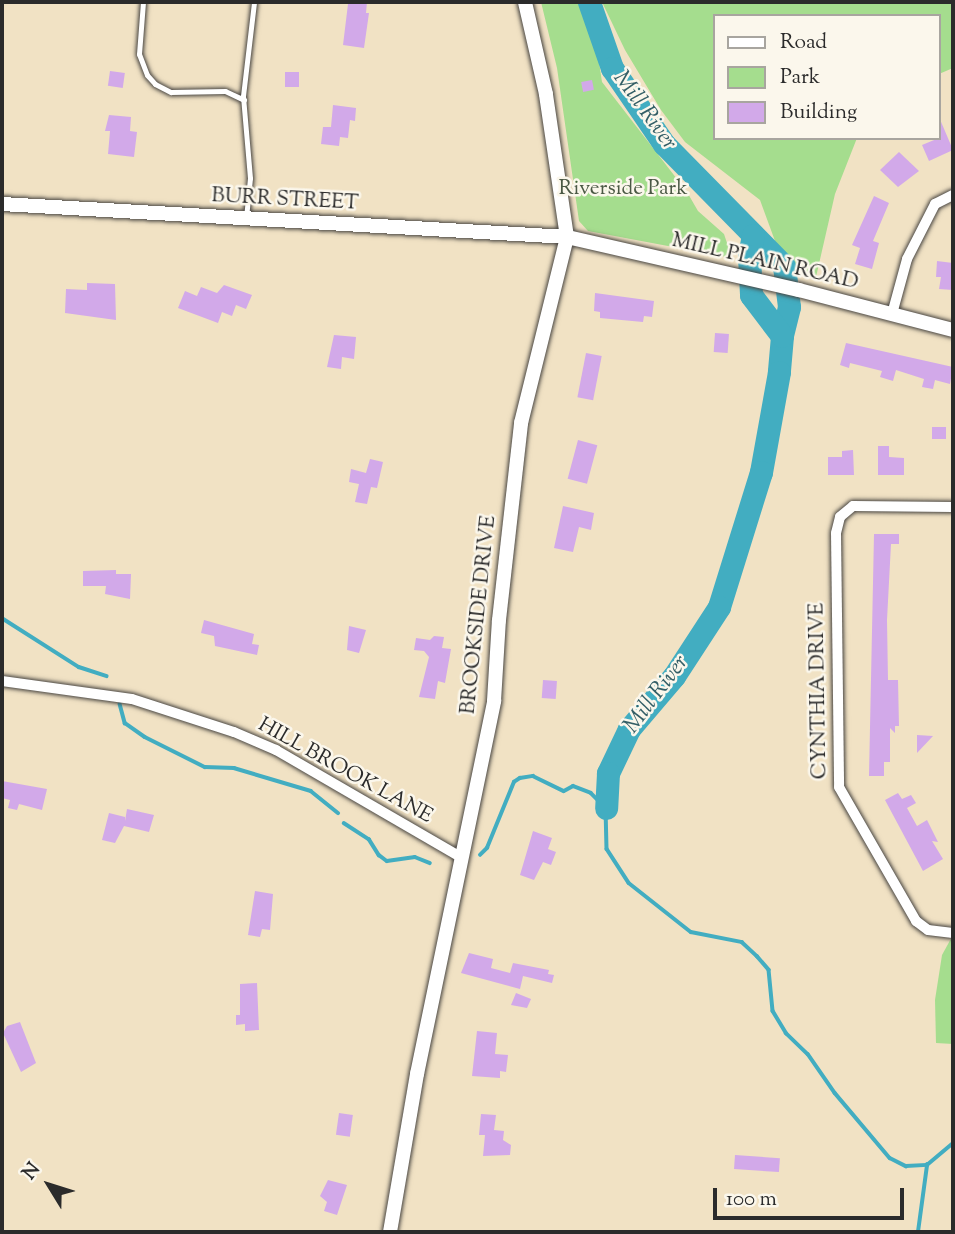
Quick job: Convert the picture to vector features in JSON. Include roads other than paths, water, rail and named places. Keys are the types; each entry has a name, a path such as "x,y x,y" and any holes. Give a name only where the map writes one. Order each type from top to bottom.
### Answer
{"main road":[{"name":"BROOKSIDE DRIVE","path":"390,1232 416,1081 494,701 503,583 521,423 567,237 547,94 525,2"},
{"name":"BURR STREET","path":"2,204 567,237"},
{"name":"MILL PLAIN ROAD","path":"567,237 799,290 953,330"}],"street":[{"path":"892,314 907,259 929,215 935,204 953,195"},
{"name":"CYNTHIA DRIVE","path":"953,507 853,506 840,517 836,534 839,787 916,921 928,930 953,933"},
{"name":"HILL BROOK LANE","path":"2,681 132,698 234,732 276,750 462,858"}],"lane":[{"path":"144,2 139,54 147,75 155,84 171,92 225,91 244,100"},
{"path":"246,219 250,178 244,100 254,2"}],"waterway":[{"name":"Mill River","path":"589,2 612,68 664,144 784,266 789,307 761,472 719,607 674,676 629,729 608,773 606,808"},
{"name":"Mill River","path":"753,235 749,256 751,295 782,336"},
{"path":"2,618 79,667 107,676"},
{"path":"120,704 125,723 145,737 205,767 234,768 311,791 338,813"},
{"name":"Mill River","path":"480,855 487,848 514,782 520,778 533,776 564,791 573,786 591,793 606,808 607,849 629,883 691,932 742,942 757,956 769,970 773,1011 786,1033 808,1054 835,1093 890,1158 906,1166 927,1165 953,1143"},
{"path":"344,823 369,839 379,855 387,861 415,857 430,863"},
{"path":"918,1232 927,1165"}],"park label":[{"name":"Riverside Park","path":"623,189"}]}
